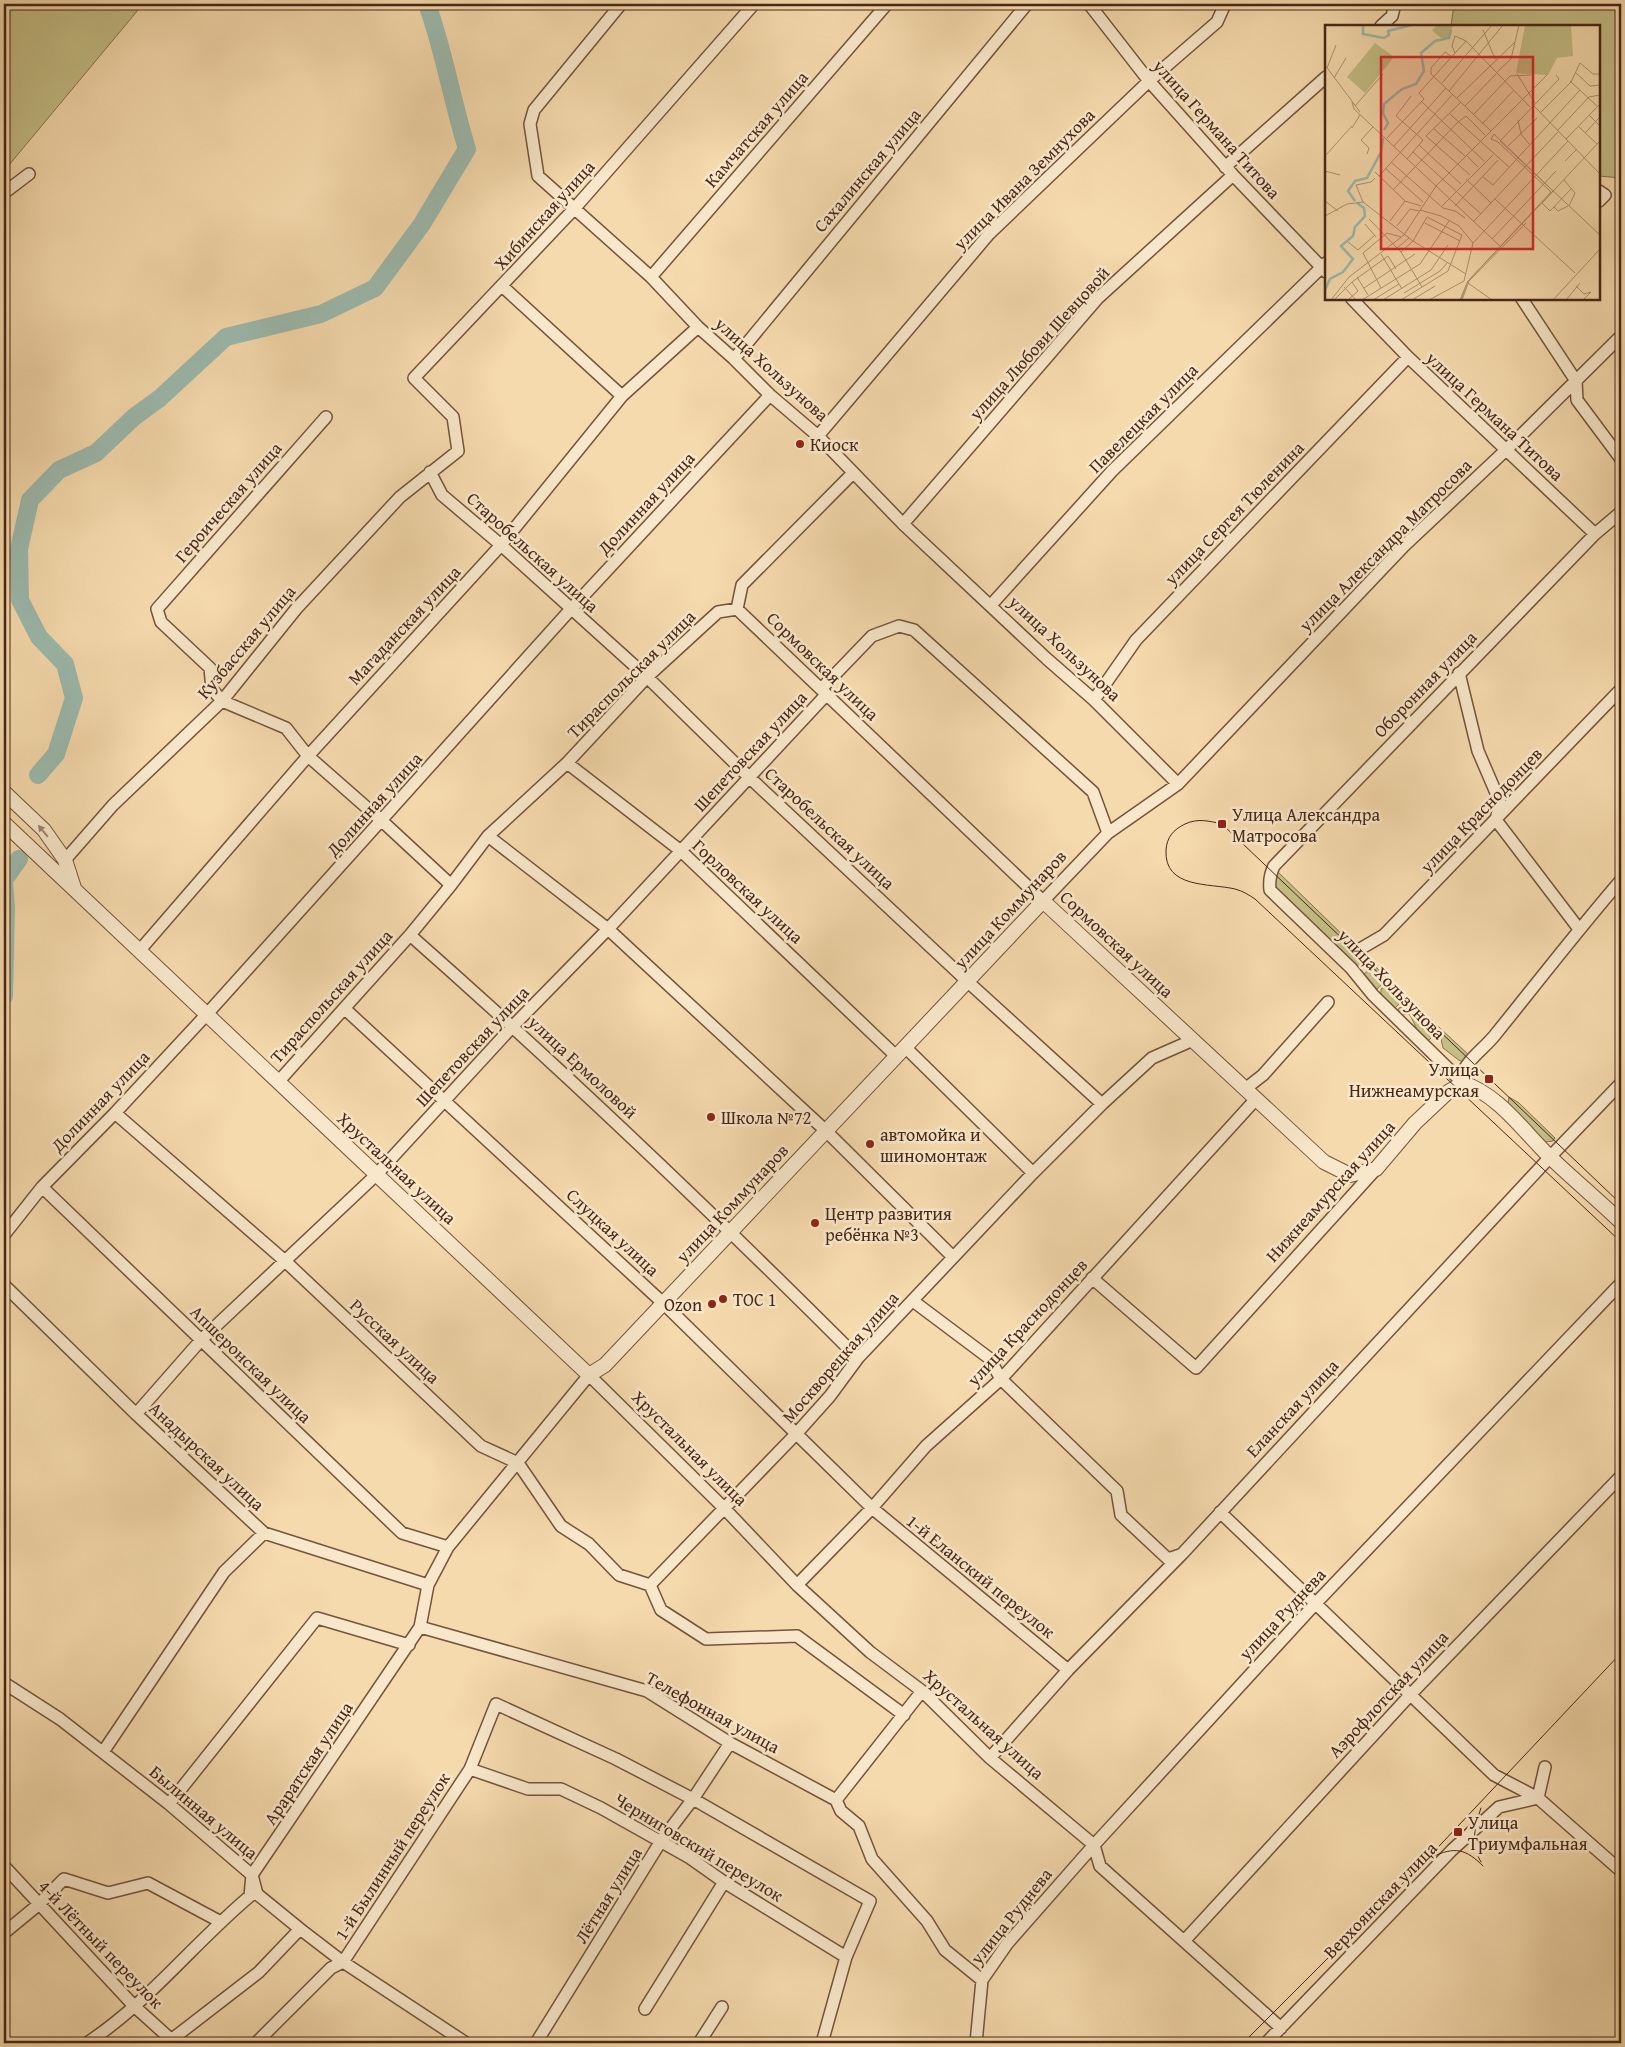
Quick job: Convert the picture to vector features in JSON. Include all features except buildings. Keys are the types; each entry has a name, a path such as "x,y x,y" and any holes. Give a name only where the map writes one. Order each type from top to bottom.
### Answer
{"street":[{"name":"улица Хользунова","path":"621,4 534,110 530,124 538,176 651,277 698,326 770,395 818,436 903,524 991,605 1046,659 1094,700 1178,784"},
{"name":"Хибинская улица","path":"458,450 453,417 414,378 574,209 754,4"},
{"name":"Камчатская улица","path":"651,277 888,4"},
{"name":"Сахалинская улица","path":"734,359 1027,4"},
{"name":"улица Германа Титова","path":"1089,4 1149,81 1229,171 1325,268"},
{"path":"1215,4 1216,22"},
{"name":"улица Ивана Земнухова","path":"818,436 989,234 1149,81 1216,22 1225,4"},
{"path":"1382,25 1392,16 1396,4"},
{"name":"улица Любови Шевцовой","path":"903,524 1098,298 1325,78"},
{"path":"4,193 29,174"},
{"name":"Павелецкая улица","path":"991,605 1112,471 1325,268"},
{"path":"502,286 622,396"},
{"name":"улица Германа Титова","path":"1353,300 1408,357 1595,534"},
{"path":"1523,300 1576,381 1577,400 1621,459"},
{"name":"Магаданская улица","path":"140,950 308,756 502,545 622,396 698,326"},
{"name":"улица Александра Матросова","path":"1178,784 1404,546 1506,450 1621,336"},
{"name":"улица Сергея Тюленина","path":"1094,700 1136,640 1408,357"},
{"name":"Долинная улица","path":"4,1235 42,1187 115,1114 207,1014 571,609 770,395"},
{"name":"Героическая улица","path":"222,701 212,689 210,668 161,622 157,609 326,417"},
{"name":"Кузбасская улица","path":"65,860 113,805 222,701 296,609 400,497 458,450"},
{"name":"Старобельская улица","path":"430,472 442,495 502,545 647,677 750,778 966,981 1102,1104"},
{"path":"737,609 742,585 853,473"},
{"name":"Оборонная улица","path":"1270,890 1269,880 1274,866 1595,534 1621,512"},
{"name":"Тираспольская улица","path":"451,885 488,836 567,763 647,677 718,612 737,609"},
{"name":"Сормовская улица","path":"737,609 1042,901 1324,1162 1350,1176 1376,1169"},
{"name":"Шепетовская улица","path":"136,1414 201,1340 376,1175 513,1026 608,929 750,778 872,636 899,626 914,630 1093,792 1108,833"},
{"path":"1460,673 1478,751 1500,802 1496,820 1579,929"},
{"name":"улица Краснодонцев","path":"1360,948 1384,935 1621,689"},
{"path":"222,701 286,728 308,756 451,885 410,935"},
{"name":"Горловская улица","path":"567,763 681,851 1033,1173"},
{"name":"улица Коммунаров","path":"409,1645 420,1627 428,1585 448,1547 589,1375 605,1365 966,981 1108,833 1178,784"},
{"name":"Хрустальная улица","path":"4,792 44,830 65,860 74,888"},
{"name":"Хрустальная улица","path":"4,823 589,1375 724,1508 797,1585 870,1652 922,1691 990,1758 1094,1845"},
{"path":"488,836 608,929 826,1131 952,1257"},
{"path":"1463,1083 1461,1077 1465,1067 1493,1038 1579,929 1621,880"},
{"name":"улица Хользунова","path":"1270,890 1352,968 1386,1008 1463,1083 1476,1087 1489,1097 1550,1157 1621,1222"},
{"name":"Тираспольская улица","path":"279,1081 410,935"},
{"name":"улица Ермоловой","path":"410,935 513,1026 731,1231 858,1358"},
{"path":"1245,1089 1263,1076 1328,1002"},
{"name":"Слуцкая улица","path":"345,1009 446,1100 663,1303 872,1508"},
{"name":"Москворецкая улица","path":"650,1585 796,1434 830,1396 858,1358 1033,1173 1102,1104 1152,1058 1193,1040"},
{"name":"Нижнеамурская улица","path":"1092,1278 1196,1368 1376,1169 1415,1123 1448,1092 1463,1083"},
{"name":"Еланская улица","path":"990,1758 1068,1670 1182,1554 1621,1083"},
{"name":"улица Краснодонцев","path":"797,1585 872,1508 926,1446 1001,1379 1256,1099"},
{"name":"Русская улица","path":"115,1114 286,1261 482,1446 518,1463"},
{"name":"Апшеронская улица","path":"42,1187 402,1533 448,1547"},
{"name":"улица Руднева","path":"982,1980 1007,1944 1094,1845 1316,1603 1621,1283"},
{"name":"Анадырская улица","path":"4,1285 136,1414 264,1533 428,1585"},
{"path":"913,1301 989,1358 1001,1379 1117,1492 1121,1515 1168,1559 1182,1554"},
{"path":"518,1463 561,1526 589,1544 619,1575 650,1585 661,1610 706,1639 797,1636 904,1716"},
{"name":"Аэрофлотская улица","path":"1185,1940 1411,1694 1621,1476"},
{"name":"1-й Еланский переулок","path":"872,1508 1068,1670"},
{"path":"1220,1512 1494,1775 1538,1798 1621,1872"},
{"path":"102,1752 224,1572 264,1533"},
{"path":"169,1804 316,1618 409,1645"},
{"name":"Телефонная улица","path":"420,1627 648,1691 730,1743 836,1800 841,1811 859,1826 872,1859 927,1921 945,1950 982,1980"},
{"name":"Араратская улица","path":"87,2043 105,2032 134,2006 220,1921 250,1896 252,1875 409,1645"},
{"name":"Былинная улица","path":"5,1684 60,1719 169,1804 252,1875 257,1894 300,1929 343,1962 466,2043"},
{"path":"836,1800 922,1691"},
{"name":"1-й Былинный переулок","path":"343,1962 470,1769 496,1704 616,1758 693,1799"},
{"name":"Лётная улица","path":"536,2043 662,1841 693,1799 730,1743"},
{"path":"1538,1798 1545,1766"},
{"name":"Черниговский переулок","path":"470,1769 528,1789 561,1789 662,1841 724,1882 846,1957"},
{"name":"Верхоянская улица","path":"1266,2043 1452,1850 1499,1807 1538,1798"},
{"path":"693,1799 870,1901 846,1957 822,2043"},
{"path":"1094,1845 1100,1866 1185,1940 1281,2028"},
{"name":"4-й Лётный переулок","path":"4,1866 38,1905 134,2006 173,2041"},
{"path":"4,1933 38,1905 64,1879 108,1893 148,1884 220,1921"},
{"path":"645,2009 724,1882"},
{"path":"173,2041 259,1972 300,1929"},
{"path":"256,2043 331,1968 343,1962"},
{"path":"976,2043 982,1980"},
{"path":"699,2043 722,2007"}],"shaded area":[{"path":"4,4 143,4 4,171"},
{"path":"1454,4 1621,4 1621,178 1600,176 1600,25 1451,25"},
{"path":"1277,871 1388,979 1377,989 1364,974 1369,970 1364,967 1358,967 1273,888"},
{"path":"1387,985 1403,1000 1394,1009 1381,994 1381,989"},
{"path":"1409,999 1470,1056 1464,1061 1460,1061 1443,1048 1441,1039 1405,1003"},
{"path":"1404,1006 1431,1031 1432,1037 1428,1041 1419,1032 1409,1014 1401,1015 1397,1012 1399,1008"},
{"path":"1509,1097 1519,1103 1555,1138 1553,1141 1546,1142 1521,1120 1508,1104"}],"waterway":[{"path":"38,775 56,754 74,698 65,664 39,637 20,600 19,549 30,500 59,470 96,453 134,417 160,398 226,337 321,314 375,288 422,224 467,149 427,4"},
{"path":"4,880 19,859"},
{"path":"4,882 6,908 4,996"}],"tram line":[{"path":"1621,1204 1222,824 1194,821 1181,826 1171,834 1166,850 1167,863 1172,872 1190,882 1235,889 1255,899 1621,1242"},
{"path":"1243,2043 1426,1860 1621,1653"},
{"path":"1481,1808 1475,1828 1475,1842 1481,1862"},
{"path":"1432,1857 1447,1851 1460,1851 1471,1856 1483,1866"},
{"path":"1618,1995 1621,2002"},
{"path":"1616,2043 1621,2027"}],"place":[{"name":"Киоск","path":"800,444"},
{"name":"Улица Александра Матросова","path":"1222,824"},
{"name":"Улица Нижнеамурская","path":"1489,1079"},
{"name":"Школа №72","path":"711,1117"},
{"name":"автомойка и шиномонтаж","path":"870,1144"},
{"name":"Центр развития ребёнка №3","path":"815,1223"},
{"name":"ТОС 1","path":"723,1299"},
{"name":"Ozon","path":"712,1304"},
{"name":"Улица Триумфальная","path":"1458,1832"}]}
